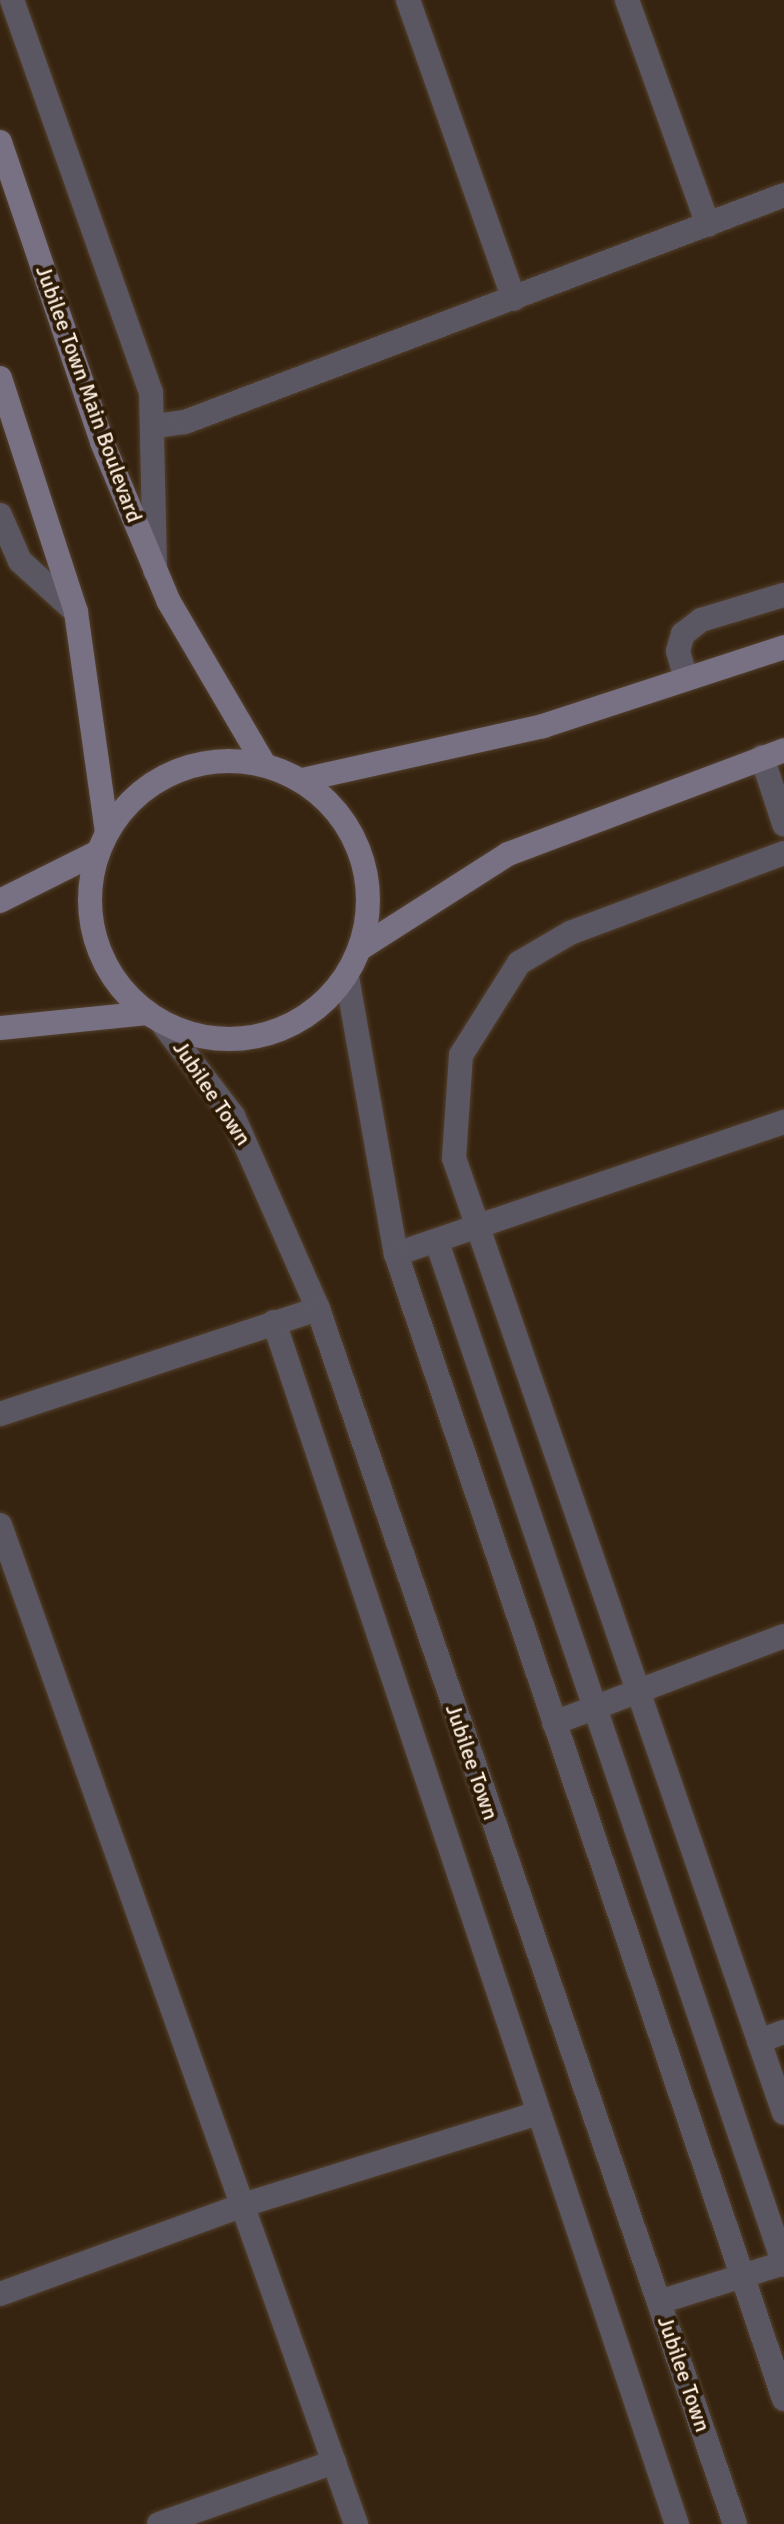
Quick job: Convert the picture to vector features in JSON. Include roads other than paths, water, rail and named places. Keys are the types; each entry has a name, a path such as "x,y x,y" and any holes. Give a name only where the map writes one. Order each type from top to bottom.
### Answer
{"main road":[{"name":"Jubilee Town Main Boulevard","path":"0,142 102,442 155,571 205,671 264,764"},
{"path":"0,378 76,612 102,842 90,887 95,935 121,988 155,1018 201,1037 270,1033 319,1008 347,977 361,948 370,901 362,854 338,811 302,780 264,764 191,765 157,779 102,842 0,901"},
{"path":"302,780 441,754 784,647"},
{"path":"361,948 508,854 773,753"},
{"path":"0,1028 155,1018"}],"street":[{"path":"12,0 151,392 156,426 155,571"},
{"path":"408,0 514,299"},
{"path":"627,0 708,225"},
{"path":"156,426 185,422 784,195"},
{"path":"0,515 20,561 76,612"},
{"path":"686,679 678,651 683,634 701,620 784,595"},
{"path":"773,753 784,824"},
{"path":"784,853 570,933 519,963 461,1055 454,1158 475,1229 784,2113"},
{"path":"347,977 396,1254 784,2399"},
{"name":"Jubilee Town","path":"155,1018 233,1116 318,1309 735,2524"},
{"path":"396,1254 784,1122"},
{"path":"437,1242 784,2264 659,2302"},
{"path":"0,1414 318,1309"},
{"path":"274,1322 535,2114 677,2524"},
{"path":"0,1525 356,2524"},
{"path":"554,1723 784,1636"},
{"path":"759,2041 784,2032"},
{"path":"0,2294 243,2205 535,2114"},
{"path":"159,2524 334,2462"}]}
